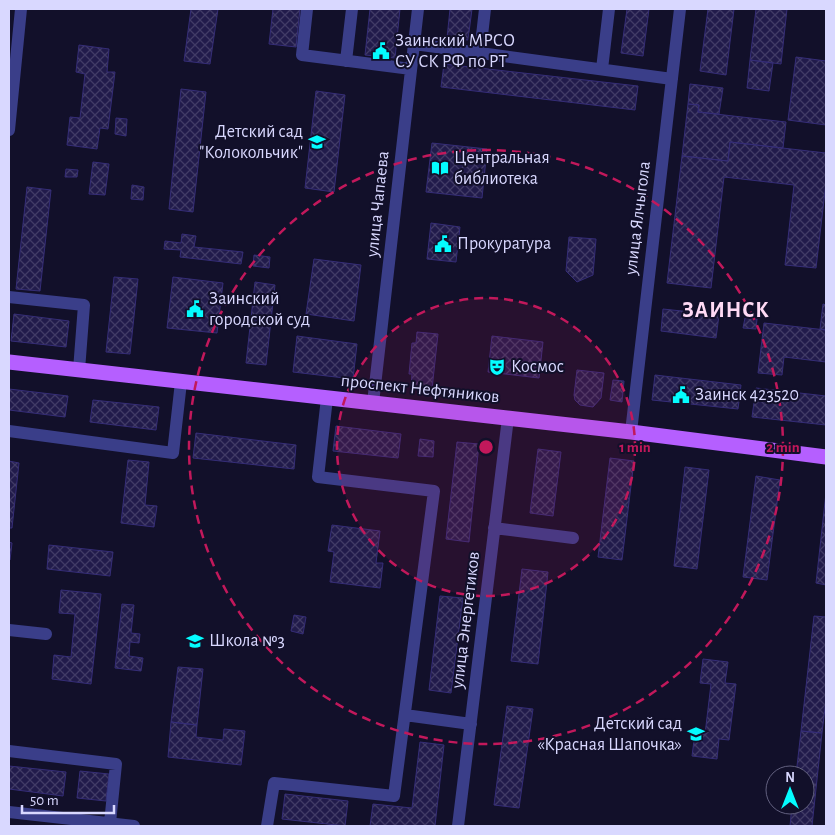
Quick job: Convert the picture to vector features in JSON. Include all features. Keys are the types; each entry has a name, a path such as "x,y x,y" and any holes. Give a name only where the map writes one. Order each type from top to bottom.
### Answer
{"main road":[{"name":"проспект Нефтяников","path":"9,362 631,432 826,457"}],"street":[{"path":"9,130 21,9"},
{"path":"307,9 302,55 411,68"},
{"path":"346,61 352,9"},
{"name":"улица Чапаева","path":"373,403 418,9"},
{"path":"480,53 485,9"},
{"path":"602,69 609,9"},
{"name":"улица Ялчыгола","path":"631,432 680,9"},
{"path":"414,44 672,79"},
{"path":"9,297 84,305 79,370"},
{"path":"9,432 173,453 181,382"},
{"path":"267,826 274,783 394,796 434,491 318,477 327,398"},
{"name":"улица Энергетиков","path":"458,826 508,418"},
{"path":"494,528 573,538"},
{"path":"9,630 46,634"},
{"path":"405,715 471,724"},
{"path":"9,751 116,764 110,823"},
{"path":"9,812 134,826"}],"building":[{"path":"191,9 218,9 210,64 184,61"},
{"path":"273,9 300,9 296,47 269,44"},
{"path":"370,9 400,9 395,58 365,55"},
{"path":"450,9 472,9 468,40 447,38"},
{"path":"627,9 649,9 643,56 621,53"},
{"path":"708,9 734,9 726,75 700,71"},
{"path":"756,9 787,9 781,64 750,60"},
{"path":"79,45 109,49 107,72 115,72 108,129 100,128 97,149 67,145 70,117 80,118 85,74 76,72"},
{"path":"796,57 826,61 826,125 788,120"},
{"path":"750,60 773,63 769,91 747,88"},
{"path":"444,64 638,86 635,110 441,87"},
{"path":"690,84 723,88 719,114 698,112 699,105 688,104"},
{"path":"181,89 206,92 193,212 169,209"},
{"path":"316,91 345,95 334,192 305,188"},
{"path":"688,104 699,105 698,112 786,122 783,148 730,142 728,161 682,156"},
{"path":"116,118 127,119 126,136 115,134"},
{"path":"730,142 826,153 826,183 816,268 785,265 794,185 724,177 711,288 667,283 682,156 728,161"},
{"path":"432,143 487,149 482,198 426,192"},
{"path":"93,162 109,164 105,195 89,194"},
{"path":"66,169 78,170 77,177 65,177"},
{"path":"132,185 144,187 143,200 131,199"},
{"path":"27,187 51,190 40,291 16,289"},
{"path":"431,223 460,227 456,262 427,259"},
{"path":"182,234 196,236 194,247 243,252 241,264 180,257 181,250 164,249 165,241 181,243"},
{"path":"569,237 596,239 593,275 577,282 566,271"},
{"path":"254,255 270,257 269,268 253,266"},
{"path":"314,259 361,265 354,321 306,314"},
{"path":"114,277 138,279 130,354 106,352"},
{"path":"173,277 223,283 217,333 167,328"},
{"path":"255,282 275,285 266,365 246,363"},
{"path":"823,304 826,305 826,330 820,329"},
{"path":"663,309 719,315 716,338 661,331"},
{"path":"14,314 69,321 66,347 11,341"},
{"path":"745,318 757,319 756,329 743,328"},
{"path":"764,323 826,330 826,362 784,357 782,375 758,373"},
{"path":"417,332 438,334 432,389 411,387 412,374 409,374 412,343 416,343"},
{"path":"297,336 357,344 353,379 293,372"},
{"path":"492,336 543,342 539,378 488,372"},
{"path":"577,370 604,373 601,398 593,407 580,405 575,400"},
{"path":"655,375 741,385 738,409 652,400"},
{"path":"613,380 624,381 622,402 610,400"},
{"path":"756,388 826,396 826,425 752,417"},
{"path":"9,389 68,396 65,417 9,410"},
{"path":"93,400 159,407 156,430 90,422"},
{"path":"336,426 401,434 398,458 333,451"},
{"path":"196,433 296,445 294,469 193,458"},
{"path":"420,439 434,441 433,457 418,456"},
{"path":"457,442 479,444 469,542 446,539"},
{"path":"538,449 561,452 553,516 530,513"},
{"path":"610,458 634,461 622,560 598,557"},
{"path":"128,460 149,462 145,505 157,506 154,527 121,523"},
{"path":"9,461 19,463 12,528 9,528"},
{"path":"685,467 709,470 697,569 674,566"},
{"path":"756,476 780,480 767,580 743,577"},
{"path":"826,493 826,585 816,583"},
{"path":"332,525 380,531 376,563 383,563 380,588 330,582 334,552 328,551"},
{"path":"9,542 12,543 10,560 9,560"},
{"path":"49,545 113,552 110,576 47,569"},
{"path":"522,569 548,572 538,664 511,661"},
{"path":"61,590 101,594 91,684 52,679 54,655 71,657 75,614 59,613"},
{"path":"440,596 463,598 451,693 429,690"},
{"path":"122,604 134,605 131,633 140,634 139,643 130,642 129,656 143,658 141,671 115,668"},
{"path":"294,615 306,617 303,634 291,631"},
{"path":"814,616 826,617 826,700 822,733 801,731"},
{"path":"703,659 728,662 725,683 736,684 729,740 719,739 717,759 692,756 695,733 705,734 711,684 700,683"},
{"path":"178,667 203,669 197,725 171,722"},
{"path":"507,706 533,709 519,808 494,805"},
{"path":"171,722 197,725 196,737 223,740 224,729 245,731 241,765 168,757"},
{"path":"801,731 822,733 815,798 815,765 797,765"},
{"path":"420,742 444,745 435,826 370,826 373,804 412,808"},
{"path":"9,766 66,772 63,796 9,789"},
{"path":"80,771 109,774 106,801 77,798"},
{"path":"285,794 348,801 345,826 282,819"},
{"path":"791,815 813,815 812,826 790,826"}],"place":[{"name":"Заинский МРСО СУ СК РФ по РТ","path":"381,51"},
{"name":"Детский сад \"Колокольчик\"","path":"317,142"},
{"name":"Центральная библиотека","path":"440,168"},
{"name":"Прокуратура","path":"443,244"},
{"name":"Заинский городской суд","path":"195,309"},
{"name":"Космос","path":"497,367"},
{"name":"Заинск 423520","path":"681,395"},
{"name":"Школа №3","path":"195,641"},
{"name":"Детский сад «Красная Шапочка»","path":"696,734"}],"district":[{"name":"ЗАИНСК","path":"726,310"}]}
